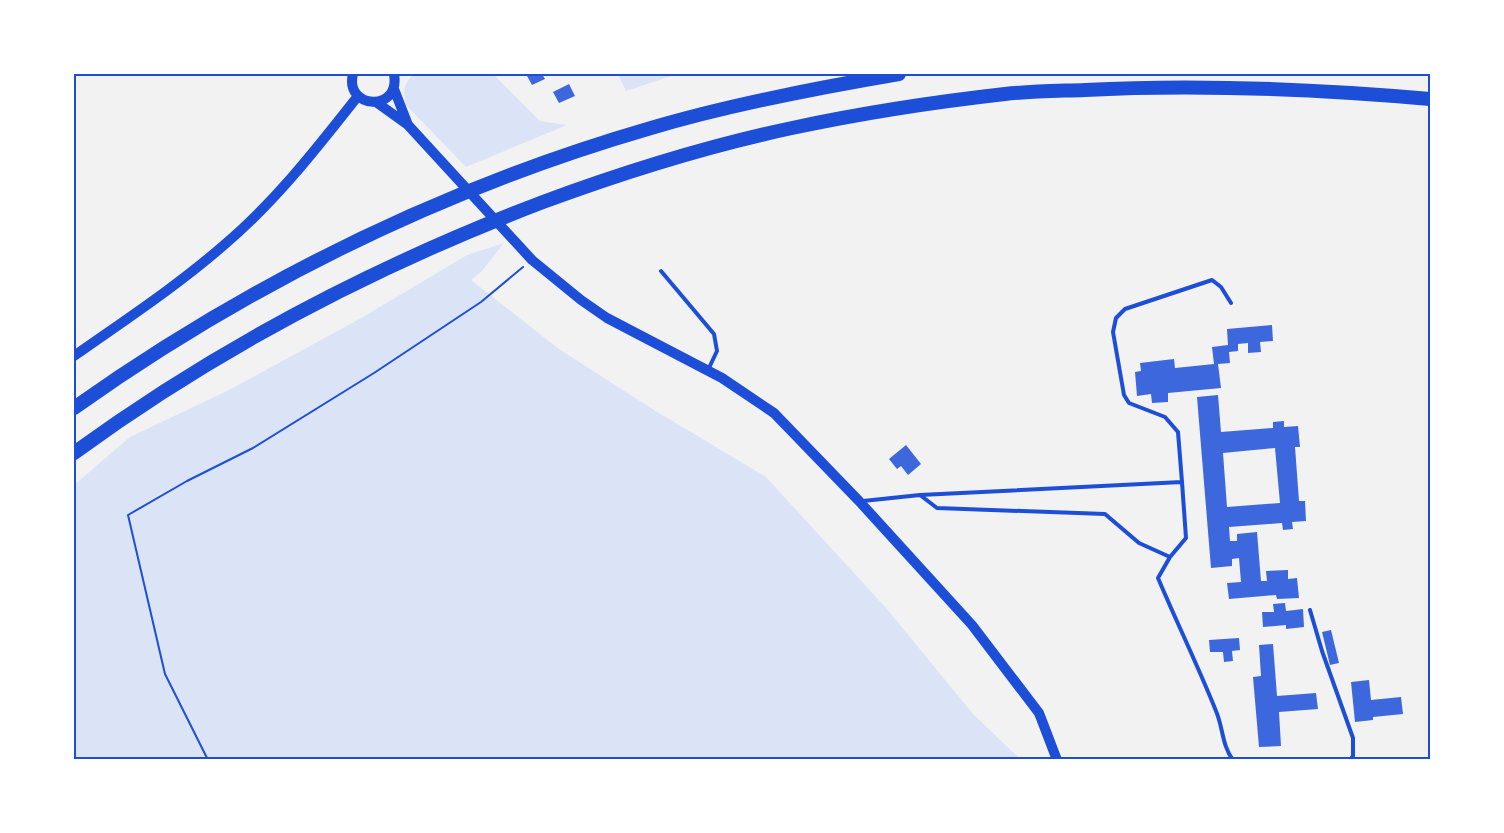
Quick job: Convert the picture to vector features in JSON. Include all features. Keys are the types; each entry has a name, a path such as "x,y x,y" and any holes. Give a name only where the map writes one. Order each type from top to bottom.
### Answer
{"highway":[{"path":"74,408 118,376 234,304 329,254 409,216 515,174 651,128 782,95 899,74"},
{"path":"74,453 121,419 237,346 331,294 472,229 598,182 695,152 789,128 859,115 1009,93 1146,87 1277,88 1431,99"}],"main road":[{"path":"353,74 352,85 358,96 369,102 387,98 397,79"},
{"path":"397,79 408,125"},
{"path":"74,356 225,245 259,213 358,96"},
{"path":"376,102 408,125 532,260 581,300 607,318 708,371 774,413 859,501 972,625 1039,713 1057,759"}],"lane":[{"path":"661,271 714,334 717,351 708,371"},
{"path":"1231,303 1221,286 1212,280 1125,309 1116,318 1113,332 1124,395 1128,403 1165,417 1178,432 1186,538 1170,556 1158,578 1205,682 1218,716 1227,751 1233,759"},
{"path":"859,501 920,495 1182,482"},
{"path":"920,495 937,508 1105,514 1139,543 1170,556"},
{"path":"1310,610 1353,738 1354,750 1350,759"}],"path":[{"path":"208,759 165,674 128,515 187,481 253,448 374,374 481,302 532,260"}],"shaded area":[{"path":"414,74 493,74 540,121 567,125 466,167 406,105 405,88"},
{"path":"618,74 678,74 626,91"},
{"path":"504,243 482,271 471,280 559,349 654,410 766,477 887,609 973,714 1020,759 74,759 74,485 130,437 229,390 363,317 467,255"}],"building":[{"path":"526,74 542,74 545,79 532,85"},
{"path":"569,84 575,96 559,103 553,92"},
{"path":"1272,325 1273,341 1260,342 1261,352 1248,353 1248,343 1238,344 1238,351 1229,352 1230,363 1218,364 1221,388 1168,393 1168,402 1152,403 1151,394 1137,396 1135,372 1141,371 1140,363 1174,359 1175,368 1214,364 1212,347 1228,345 1227,329"},
{"path":"1218,395 1221,432 1273,428 1273,422 1284,421 1284,427 1298,426 1300,447 1295,447 1299,501 1305,501 1306,521 1292,522 1293,529 1283,530 1282,523 1229,527 1230,541 1237,541 1237,534 1257,532 1261,581 1267,581 1266,571 1288,570 1288,579 1297,578 1299,598 1277,599 1276,595 1229,599 1227,583 1241,582 1239,558 1232,559 1232,566 1211,568 1197,397","holes":["1275,448 1280,503 1227,507 1223,453"]},
{"path":"906,445 921,464 908,475 901,466 897,469 889,459"},
{"path":"1285,603 1286,611 1303,609 1304,627 1286,629 1286,625 1263,627 1262,612 1274,612 1273,604"},
{"path":"1331,630 1339,663 1330,665 1322,632"},
{"path":"1239,638 1240,650 1232,651 1233,661 1224,662 1223,652 1210,652 1209,640"},
{"path":"1273,644 1277,696 1316,693 1318,709 1279,712 1281,746 1259,747 1253,677 1261,676 1259,645"},
{"path":"1369,680 1371,700 1401,697 1403,714 1373,717 1373,720 1355,722 1351,682"}]}
